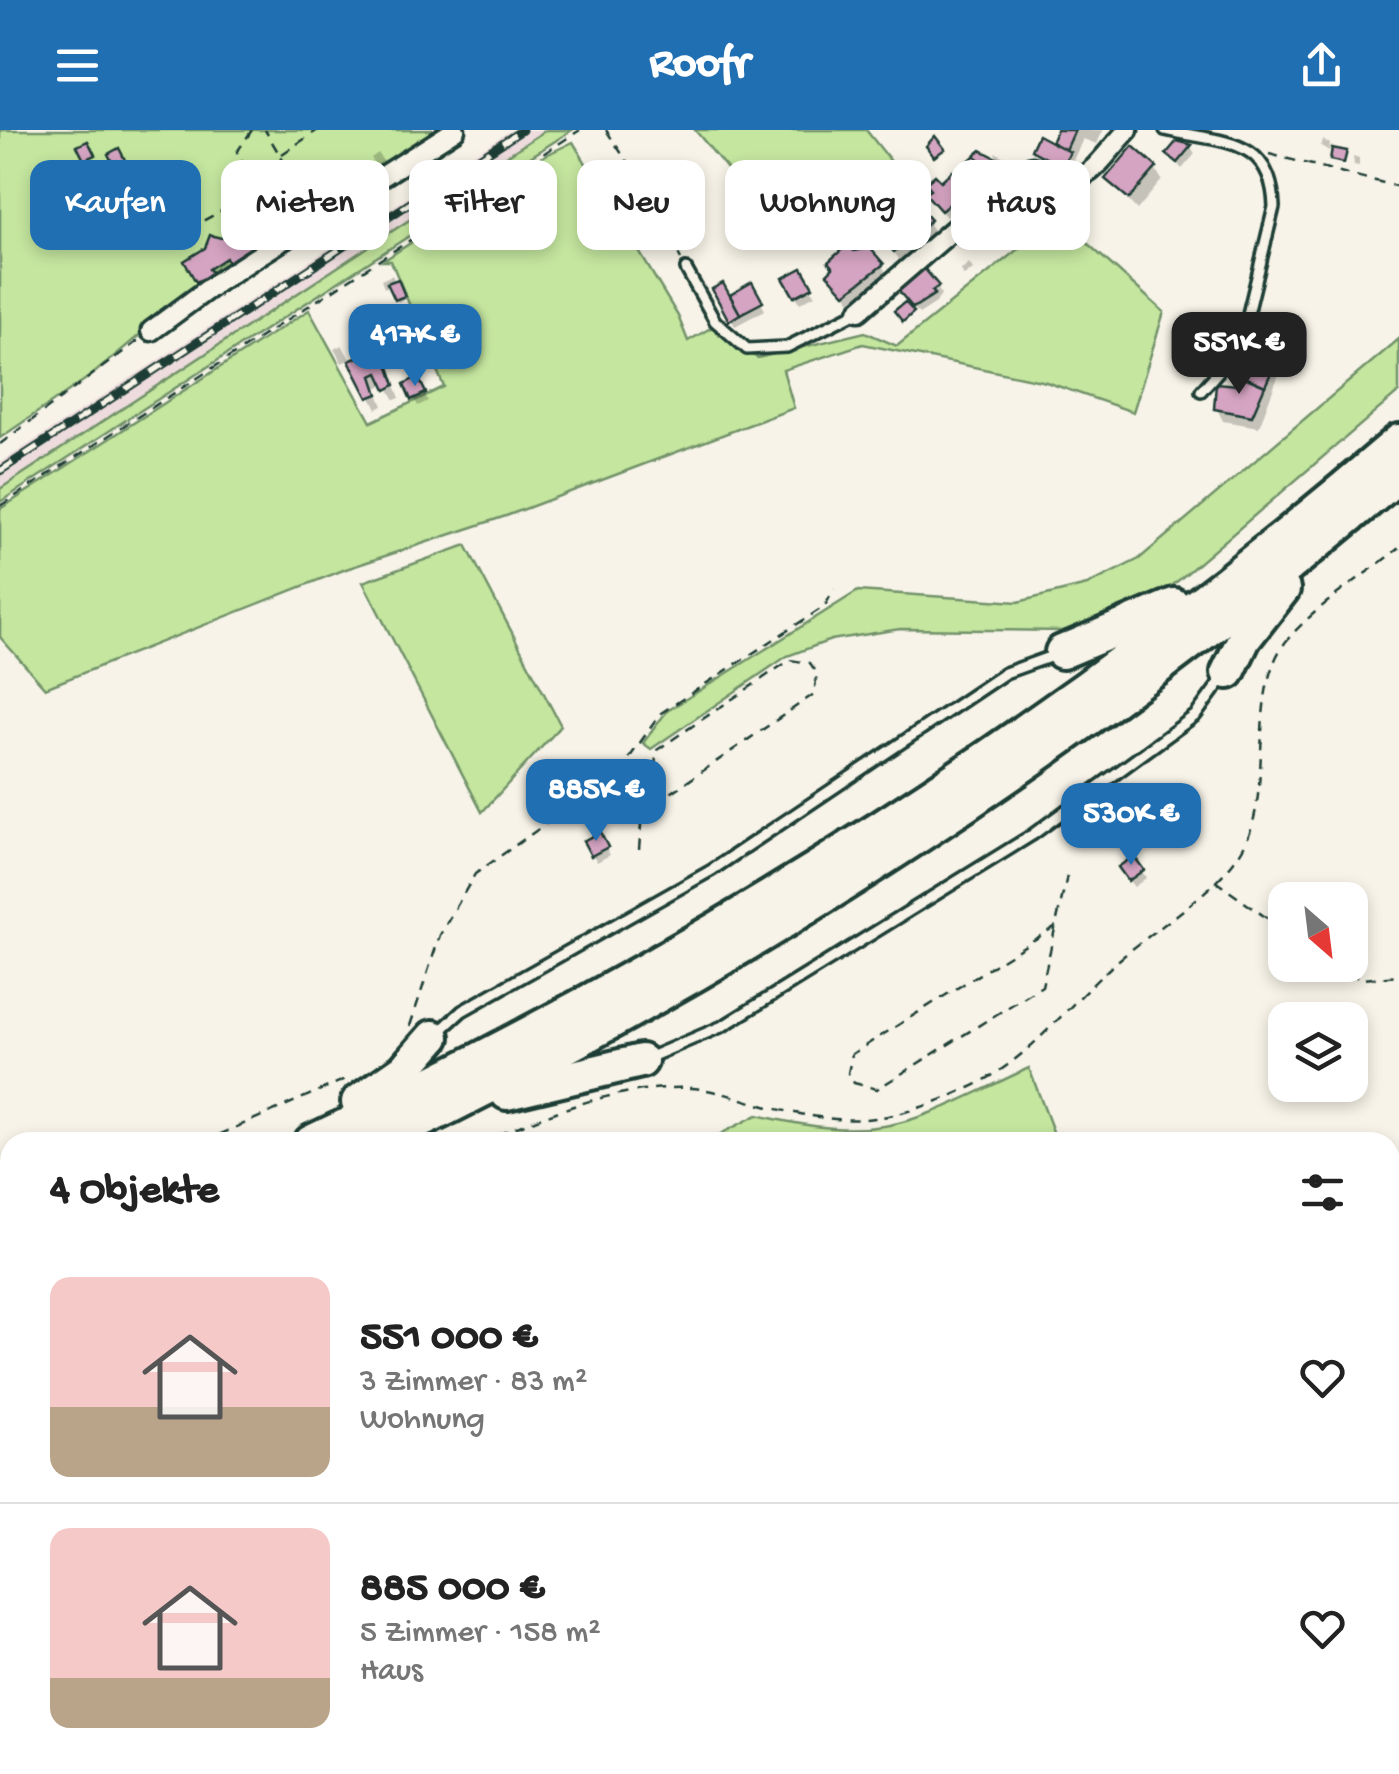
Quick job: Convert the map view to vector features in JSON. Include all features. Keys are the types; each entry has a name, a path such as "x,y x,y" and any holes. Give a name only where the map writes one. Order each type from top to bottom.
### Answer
{"highway":[{"path":"332,1132 473,1065 720,927 1023,732 1276,544 1399,440"},
{"path":"1228,672 1244,638 1282,590 1364,521 1397,476"},
{"path":"399,1132 597,1031 954,813 1157,670 1397,476"},
{"path":"1062,652 1156,614 1229,564 1276,544"},
{"path":"310,1132 394,1078 420,1034"},
{"path":"422,1121 504,1094 641,1060"}],"street":[{"path":"151,331 219,282 455,130"},
{"path":"859,311 1014,177 1032,166 1062,181 1077,179 1128,130"}],"lane":[{"path":"1165,130 1258,154 1274,190 1240,347 1201,391"},
{"path":"686,269 715,320 747,349 787,347 859,311"},
{"path":"420,1034 712,870 1005,673 1062,652"},
{"path":"641,1060 724,1026 1032,834 1196,715 1228,672"}],"path":[{"path":"241,160 237,152 252,130"},
{"path":"265,130 283,160"},
{"path":"280,155 318,130"},
{"path":"0,506 580,130"},
{"path":"606,130 636,175 686,269"},
{"path":"1258,154 1364,175 1399,187"},
{"path":"0,444 151,331"},
{"path":"506,1132 575,1104 641,1089 712,1090 830,1121 855,1122 906,1114 974,1086 1012,1062 1111,966 1214,880 1244,848 1254,824 1268,690 1285,642 1399,548"},
{"path":"420,1034 440,936 475,874 620,771 661,713 825,606 834,589"},
{"path":"614,807 642,813 814,694 817,673 810,663 790,660 657,750 653,780"},
{"path":"639,849 642,813"},
{"path":"1056,926 852,1054 848,1073 854,1084 877,1089 1042,986 1056,926 1066,876"},
{"path":"1214,880 1268,919"},
{"path":"1368,979 1399,976"},
{"path":"226,1132 352,1076"}],"shaded area":[{"path":"511,130 546,130 500,160 465,160"},
{"path":"409,196 409,220 389,233 389,210"},
{"path":"327,250 363,250 0,489 0,463"}],"green space":[{"path":"0,130 448,130 389,167 389,160 221,160 221,250 257,250 192,291 92,375 0,438"},
{"path":"546,130 572,130 526,160 500,160"},
{"path":"695,130 866,130 890,160 725,160 725,166"},
{"path":"573,142 584,160 577,160 577,250 638,250 678,316 688,341 714,326 738,349 758,358 865,332 897,346 1017,250 1090,250 1090,246 1164,312 1133,412 1046,382 863,344 783,370 794,408 506,516 346,569 45,688 0,637 0,509 309,310 371,422 444,387 391,261 383,261 409,244 409,250 557,250 557,160 537,160"},
{"path":"409,220 409,236 389,249 389,233"},
{"path":"363,250 387,250 0,502 0,489"},
{"path":"1399,339 1399,392 1159,597 1070,631 900,629 831,640 787,656 651,749 643,743 667,711 858,591 1018,602 1087,585 1139,559"},
{"path":"466,545 561,726 482,812 363,582"},
{"path":"1029,1068 1053,1132 724,1132 757,1115 801,1124 870,1128 899,1123"}],"building":[{"path":"1057,130 1075,130 1066,150 1051,142"},
{"path":"1038,135 1070,152 1066,160 1050,160 1031,150"},
{"path":"935,136 945,149 934,157 926,146"},
{"path":"88,141 95,155 84,160 77,146"},
{"path":"1177,141 1192,145 1177,163 1166,154"},
{"path":"1133,146 1157,167 1129,199 1105,179"},
{"path":"119,148 125,160 111,160 108,154"},
{"path":"1332,148 1347,151 1344,163 1330,160"},
{"path":"981,150 1000,160 979,160 975,155"},
{"path":"951,172 951,203 941,211 931,200 931,179 935,175 941,181"},
{"path":"210,235 221,238 221,250 252,250 229,263 226,258 209,269 213,274 196,282 184,261 205,248"},
{"path":"841,250 872,250 884,264 845,294 827,274 833,268 828,262"},
{"path":"923,267 939,286 932,291 935,294 913,308 897,289"},
{"path":"802,268 813,287 794,297 783,278"},
{"path":"398,279 405,296 395,300 387,283"},
{"path":"752,282 763,302 740,314 730,295"},
{"path":"723,283 740,314 729,321 712,289"},
{"path":"905,302 914,312 903,322 894,311"},
{"path":"1261,333 1284,343 1277,360 1253,351"},
{"path":"382,346 395,385 386,390 378,373 372,376 378,394 368,398 349,361"},
{"path":"1253,351 1277,360 1265,386 1242,376"},
{"path":"1242,376 1265,386 1252,416 1214,409 1216,383 1238,385"},
{"path":"418,377 426,393 411,400 404,384"},
{"path":"600,832 608,847 591,856 583,841"},
{"path":"1134,856 1144,870 1128,881 1118,867"}],"railway":[{"path":"0,471 522,130"}]}
